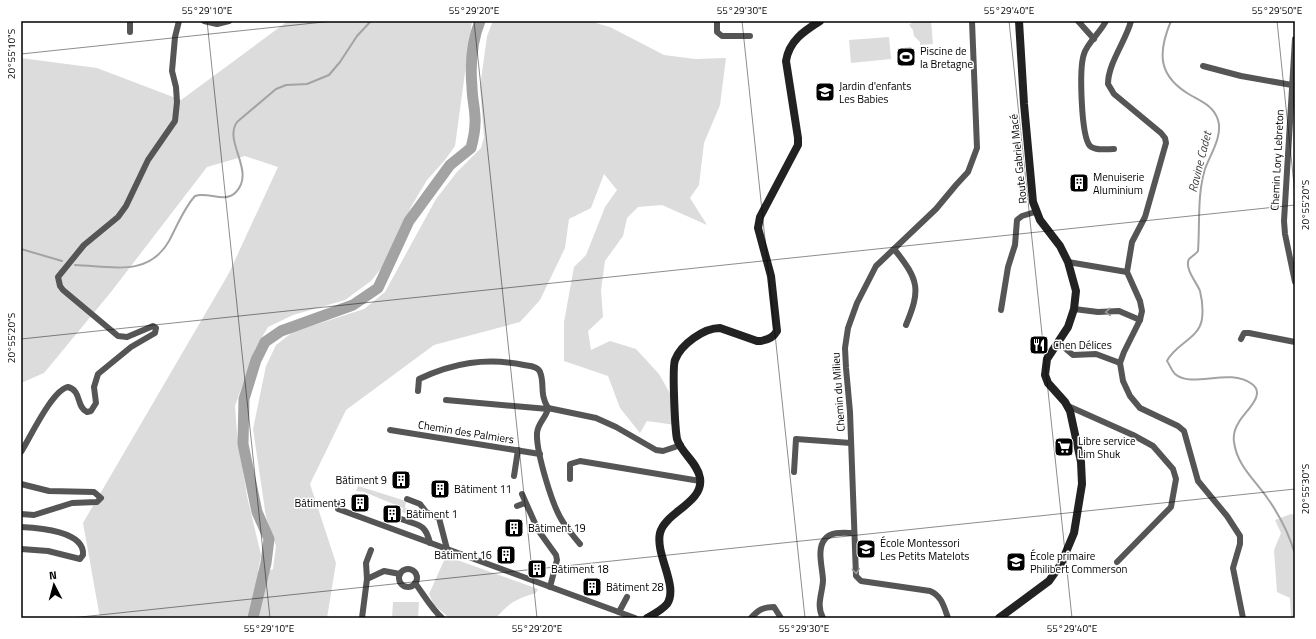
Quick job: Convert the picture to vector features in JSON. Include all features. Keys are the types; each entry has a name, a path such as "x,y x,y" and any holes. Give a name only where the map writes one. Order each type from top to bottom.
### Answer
{"street":[{"path":"130,21 130,32"},
{"path":"21,452 47,407 64,388 75,390 80,398 82,408 87,412 91,412 96,403 94,387 98,374 131,347 155,333 156,328 153,326 127,337 118,336 62,290 58,277 84,245 118,218 126,206 148,160 175,121 177,102 176,88 172,71 175,37 179,21"},
{"path":"204,21 217,24 229,21"},
{"path":"717,21 717,32 722,36 750,36"},
{"path":"647,618 666,605 671,592 660,552 659,540 661,529 666,522 694,496 700,481 696,467 677,439 673,372 675,359 684,346 696,336 718,328 757,342 774,336 777,332 771,276 758,228 760,217 798,145 786,61 787,54 795,40 820,21"},
{"name":"Chemin du Milieu","path":"948,618 937,594 859,580 856,576 852,443 845,348 848,328 865,284 876,266 936,209 968,172 973,161 977,148 972,21"},
{"name":"Route Gabriel Macé","path":"999,618 1049,581 1061,564 1072,541 1079,511 1082,484 1081,462 1068,406 1048,383 1045,375 1047,359 1059,343 1068,327 1074,309 1076,291 1068,262 1060,246 1035,212 1031,193 1024,112 1019,21"},
{"path":"1078,21 1094,39"},
{"path":"1106,21 1086,49 1082,63 1082,107 1086,139 1093,148 1114,149"},
{"path":"1131,21 1128,33 1111,69 1108,84 1114,94 1161,133 1165,138 1166,143 1145,217 1132,242 1127,272 1140,301 1142,311 1140,320 1120,363 1123,381 1130,396 1140,408 1178,426 1184,431 1198,481 1227,516 1240,536 1240,544 1233,568 1243,618"},
{"name":"Chemin Lory Lebreton","path":"1295,39 1284,221 1285,234 1292,253 1295,282"},
{"path":"1203,66 1241,76 1292,85"},
{"path":"1001,310 1008,268 1015,245 1018,220 1022,216 1035,212"},
{"path":"894,249 906,263 914,279 915,303 906,325"},
{"path":"1068,262 1127,272"},
{"path":"1074,309 1098,312 1119,311 1140,320"},
{"path":"1241,339 1244,333 1249,333 1295,342"},
{"path":"1059,343 1073,355 1096,354 1120,363"},
{"path":"418,391 419,379 438,370 464,363 487,361 514,363 535,367 540,372 543,397 548,409 548,413 541,421 538,432 540,454 557,511 562,522 580,544"},
{"path":"446,400 548,409 596,418 616,427 656,450 663,451 681,445"},
{"path":"1068,406 1133,434 1153,446 1173,469 1176,479 1171,507 1117,562"},
{"name":"Chemin des Palmiers","path":"390,430 540,454"},
{"path":"794,472 796,439 852,443"},
{"path":"514,476 518,450"},
{"path":"570,479 570,464 580,461 700,481"},
{"path":"21,484 49,491 94,492 100,498 97,502 72,502 34,515 21,514"},
{"path":"522,494 538,530 556,555 557,560 550,587"},
{"path":"407,499 420,504 426,512 439,518 447,549"},
{"path":"339,503 338,508 635,618"},
{"path":"517,506 525,503"},
{"path":"400,519 423,527 427,532 430,543"},
{"path":"21,527 60,532 79,542 84,550 80,559 48,551 21,549"},
{"path":"822,618 819,599 823,583 821,545 825,538 830,534 854,532"},
{"path":"362,618 367,579 366,563 371,550"},
{"path":"367,579 384,571 400,574 402,571 411,569 417,575 415,583 408,587 404,586 400,582 400,574"},
{"path":"415,583 425,595 432,609 442,618"},
{"path":"619,612 626,597"},
{"path":"752,618 757,611 767,607 774,607 781,618"}],"shaded area":[{"path":"288,21 472,21 455,146 427,180 411,207 396,242 383,266 371,281 345,300 293,315 268,327 255,349 235,406 237,433 247,496 261,555 258,571 264,573 273,569 276,546 266,517 253,429 266,366 276,345 293,332 364,309 385,292 436,199 457,172 481,148 484,137 480,87 487,36 493,21 589,21 610,27 664,55 695,59 726,58 720,105 704,143 699,185 690,198 707,225 662,205 638,207 627,218 623,236 605,261 601,290 603,317 588,331 591,350 610,341 636,349 659,374 672,397 675,425 647,421 640,433 620,408 608,376 564,361 564,322 574,267 586,255 605,207 617,190 604,174 591,208 569,219 565,248 540,300 520,322 434,345 346,410 310,484 336,563 327,618 100,618 83,523 229,273 278,167 245,156 207,167 111,292 44,373 21,383 21,58 97,68 181,100"},
{"path":"914,21 931,21 933,44 920,45 920,42 914,36 913,30 909,25"},
{"path":"889,37 891,59 851,63 849,40"},
{"name":"Piscine de la Bretagne","path":"911,47 914,63 906,65 900,59 900,55 903,48"},
{"path":"358,486 406,501 405,508 416,511 421,519 402,512 403,508 364,492 356,491"},
{"path":"1291,514 1295,515 1295,618 1291,618 1290,598 1277,592 1274,550 1281,533 1275,520"},
{"path":"446,556 538,589 536,593 518,599 505,608 496,618 449,618 434,605 429,594"},
{"path":"393,602 419,602 418,618 392,618"}],"waterway":[{"path":"75,265 115,268 139,265 160,253 169,241 184,212 195,196 205,195 227,197 236,192 241,184 243,175 234,138 234,130 237,122 276,89 286,85 307,84 329,75 340,62 357,36 371,21"},
{"path":"253,618 266,563 269,539 257,512 243,444 244,399 256,360 265,342 281,331 353,305 378,288 409,221 450,165 471,148 475,119 471,79 473,45 480,21"},
{"name":"Ravine Cadet","path":"1171,21 1166,33 1163,54 1167,73 1172,81 1181,89 1211,108 1218,120 1219,132 1202,179 1198,251 1189,259 1188,263 1189,271 1200,291 1202,319 1200,326 1192,337 1175,350 1167,361 1172,371 1182,378 1191,380 1233,377 1243,379 1256,388 1256,398 1235,429 1234,439 1236,451 1243,466 1263,492 1284,525 1295,554"},
{"path":"21,249 62,261"}],"place":[{"name":"Piscine de la Bretagne","path":"906,57"},
{"name":"Jardin d'enfants Les Babies","path":"825,92"},
{"name":"Menuiserie Aluminium","path":"1079,183"},
{"name":"Chen Délices","path":"1039,345"},
{"name":"Libre service Lim Shuk","path":"1064,447"},
{"name":"Bâtiment 9","path":"401,480"},
{"name":"Bâtiment 11","path":"440,489"},
{"name":"Bâtiment 3","path":"360,503"},
{"name":"Bâtiment 1","path":"392,514"},
{"name":"Bâtiment 19","path":"514,528"},
{"name":"École Montessori Les Petits Matelots","path":"866,549"},
{"name":"Bâtiment 16","path":"506,555"},
{"name":"École primaire Philibert Commerson","path":"1016,562"},
{"name":"Bâtiment 18","path":"537,569"},
{"name":"Bâtiment 28","path":"592,587"}]}
